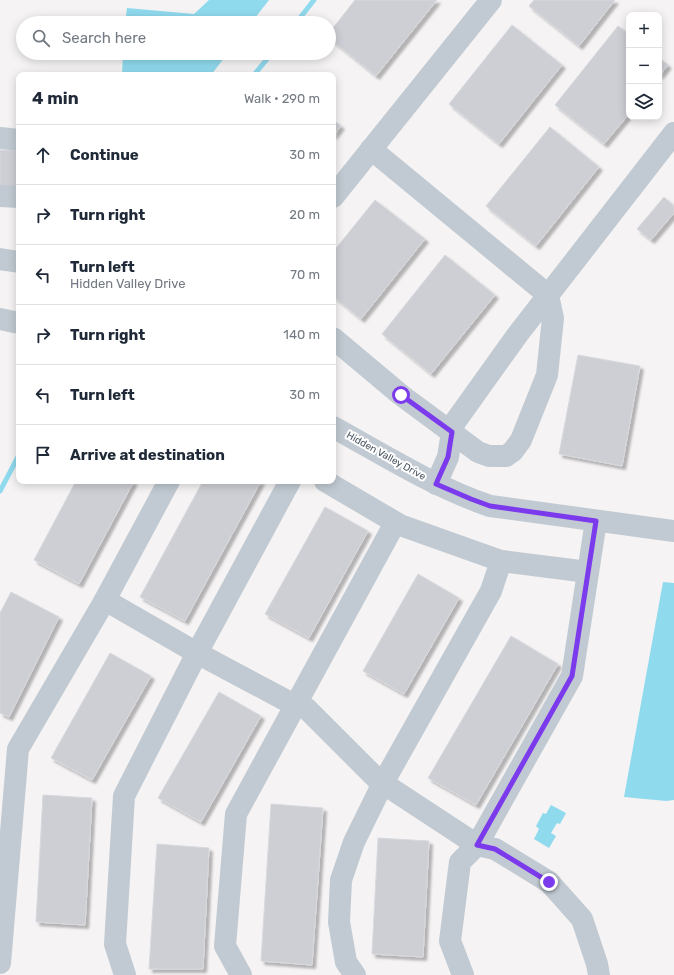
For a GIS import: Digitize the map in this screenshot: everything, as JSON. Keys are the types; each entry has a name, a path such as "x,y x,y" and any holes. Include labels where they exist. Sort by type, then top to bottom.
{"street":[{"path":"336,193 491,0"},
{"path":"436,484 448,457 452,432 456,422 518,334 674,134"},
{"path":"0,138 16,140"},
{"path":"336,341 401,395 478,452 489,456 506,456 513,452 521,440 547,375 553,318 548,295 371,149"},
{"path":"0,196 16,197"},
{"path":"0,259 16,262"},
{"path":"0,319 16,322"},
{"name":"Hidden Valley Drive","path":"336,429 436,484 490,506 674,531"},
{"path":"0,963 18,749 104,600 167,484"},
{"path":"125,975 115,944 124,796 197,653 288,484"},
{"path":"330,484 395,523 501,561 588,572"},
{"path":"463,975 450,941 460,862 477,845 572,676 596,521"},
{"path":"241,975 225,946 236,814 395,523"},
{"path":"355,975 346,962 339,922 341,880 354,842 383,783 492,591 501,561"},
{"path":"104,600 197,653 287,701 307,708 383,783 477,845 495,849 549,882 582,919 597,964 599,975"}],"water":[{"path":"209,0 269,0 256,16 126,16 127,8 194,14"},
{"path":"123,60 223,60 213,72 122,72"},
{"path":"663,582 674,583 674,800 666,801 624,797"},
{"path":"551,805 566,813 560,824 557,823 551,833 556,836 549,848 534,839 539,829 536,826 543,813 546,814"}],"building":[{"path":"355,0 437,0 376,76 336,44 336,24"},
{"path":"534,0 615,0 579,46 529,6"},
{"path":"512,25 562,65 499,144 449,104"},
{"path":"618,26 626,32 626,118 604,144 555,105"},
{"path":"662,60 668,65 662,72"},
{"path":"336,122 341,126 336,132"},
{"path":"550,127 599,167 536,246 486,206"},
{"path":"0,150 16,151 16,187 0,186"},
{"path":"664,197 674,206 674,213 651,240 637,229"},
{"path":"375,200 425,239 361,319 336,298 336,248"},
{"path":"445,255 495,295 431,374 382,334"},
{"path":"578,355 640,366 622,466 559,454"},
{"path":"74,484 132,484 79,584 34,560"},
{"path":"201,484 259,484 185,621 140,597"},
{"path":"325,507 368,531 309,638 265,614"},
{"path":"418,574 459,598 404,694 363,671"},
{"path":"11,592 59,617 9,717 0,713 0,613"},
{"path":"511,636 558,664 476,805 428,778"},
{"path":"110,653 151,676 92,780 51,758"},
{"path":"219,692 261,716 201,822 158,798"},
{"path":"43,795 92,798 85,925 36,922"},
{"path":"271,804 323,808 312,965 261,961"},
{"path":"378,838 429,841 423,957 372,954"},
{"path":"157,844 209,848 203,969 149,969"}],"waterway":[{"path":"301,16 314,0"},
{"path":"256,72 266,60"},
{"path":"0,491 16,461"}],"route":[{"path":"401,395 452,432 448,457 436,484 490,506 596,521 572,676 477,845 495,849 549,882"}]}
